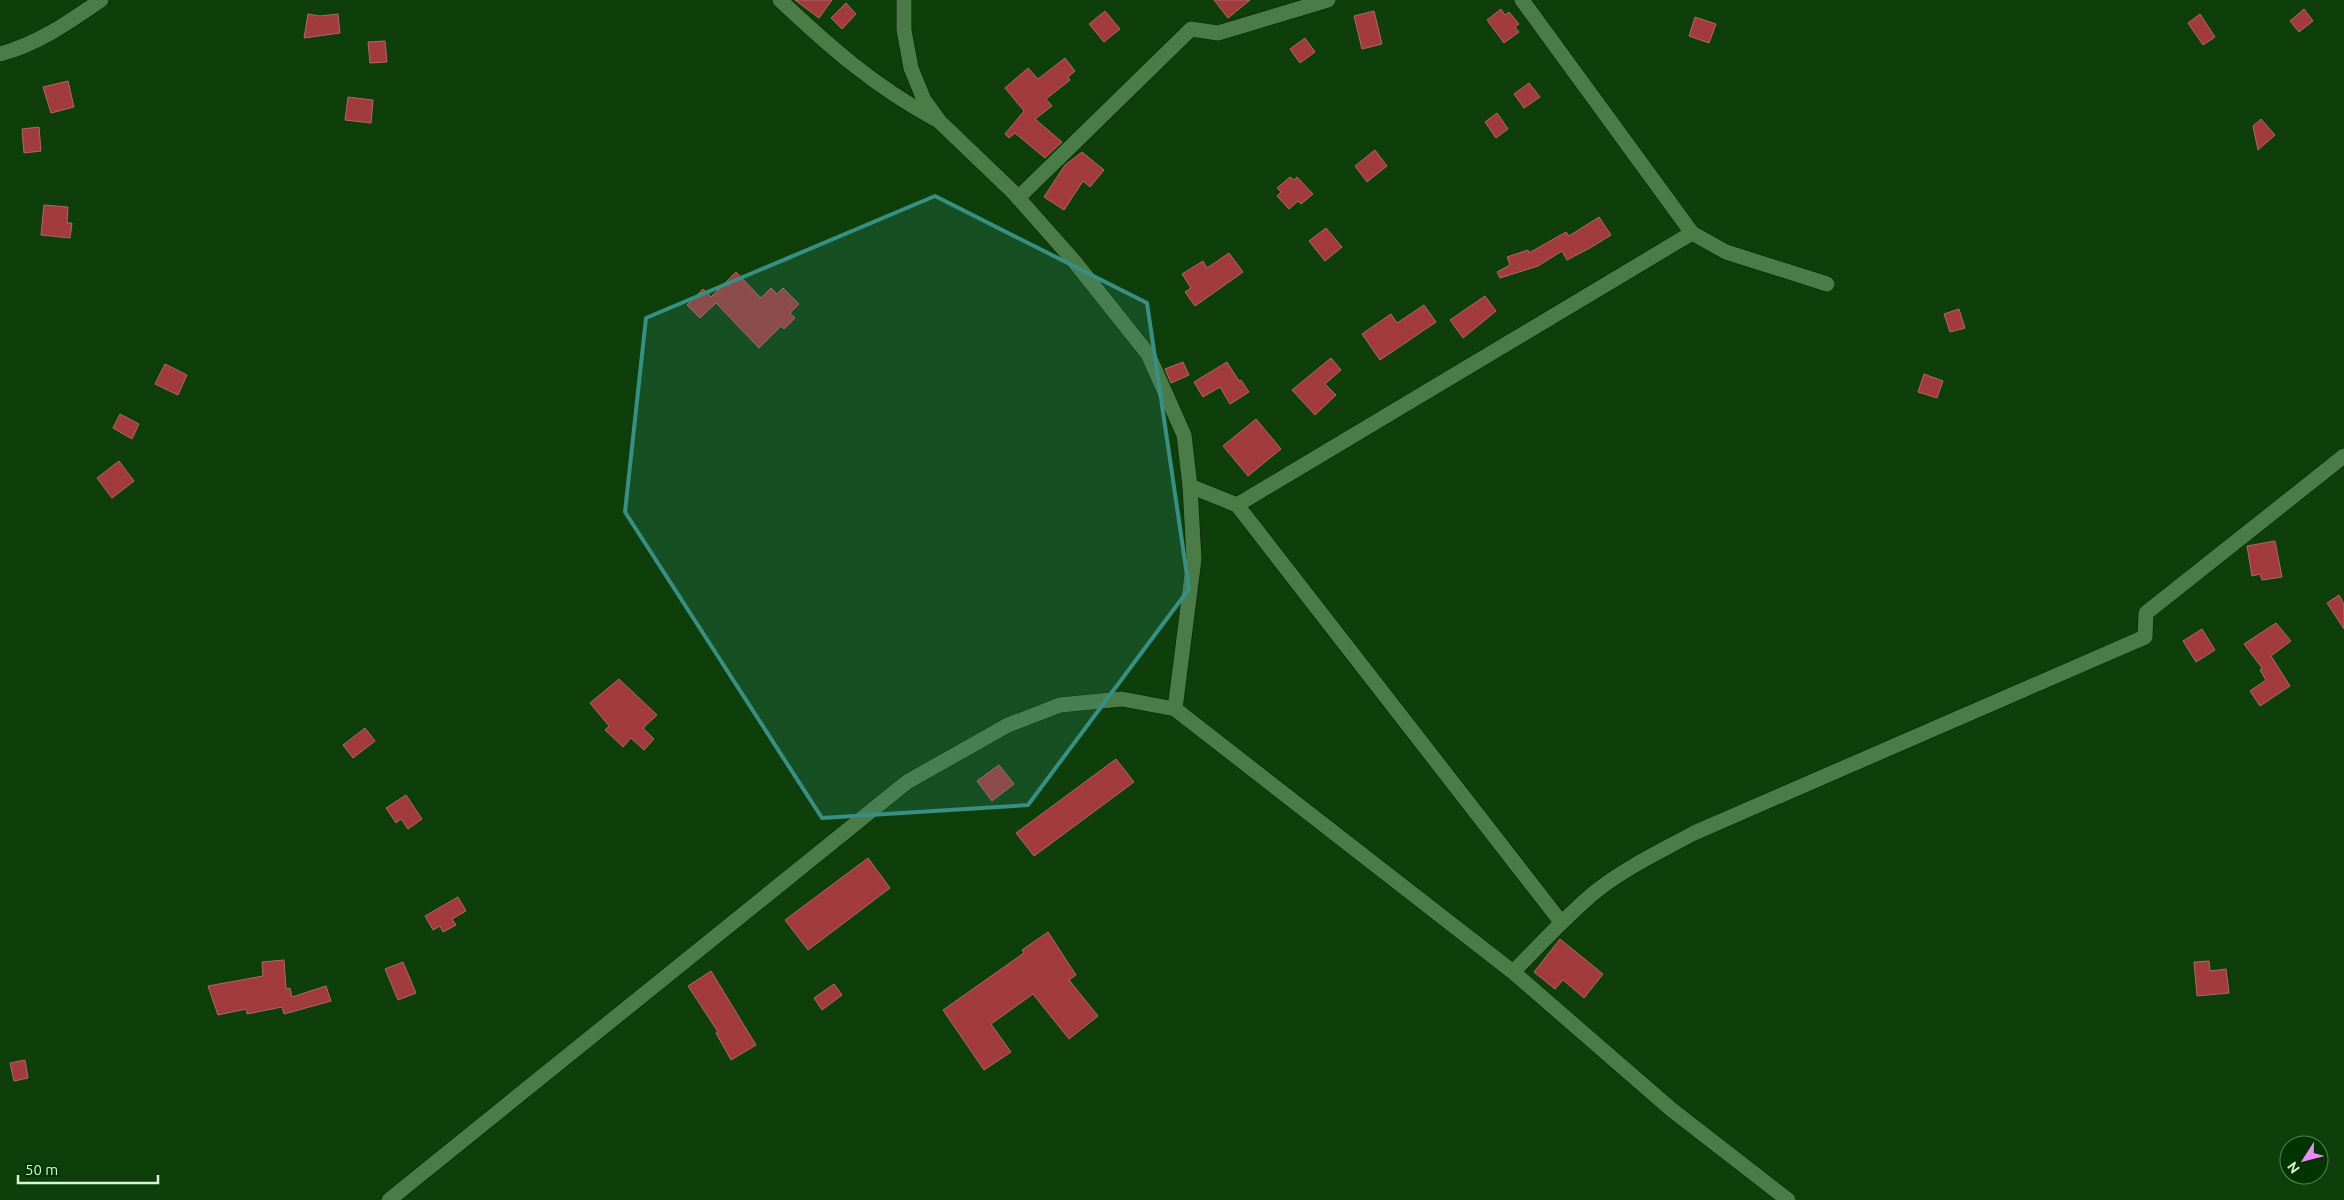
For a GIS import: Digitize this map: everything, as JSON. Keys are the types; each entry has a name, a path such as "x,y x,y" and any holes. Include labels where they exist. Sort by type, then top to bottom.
{"street":[{"path":"0,54 15,50 50,34 101,0"},
{"path":"780,0 833,50 896,98 940,122"},
{"path":"904,0 904,30 910,68 924,100 940,122 1018,198 1074,261 1148,354 1184,435 1190,486 1194,559 1174,709"},
{"path":"1018,198 1191,29 1218,33 1328,0"},
{"path":"1522,0 1692,233 1726,252 1827,284"},
{"path":"1237,505 1692,233"},
{"path":"1513,972 1561,922 1597,891 1646,859 1694,833 2145,637 2146,613 2344,456"},
{"path":"1190,486 1237,505 1561,922"},
{"path":"389,1200 908,782 1008,725 1060,705 1122,699 1174,709 1513,972 1672,1110 1788,1200"}],"highlighted area":[{"path":"935,196 1147,303 1189,589 1028,805 822,818 625,512 646,318"}],"building":[{"path":"795,0 832,0 819,18"},
{"path":"1214,0 1250,0 1228,18"},
{"path":"846,3 856,14 842,29 831,18"},
{"path":"1501,9 1505,15 1509,12 1519,24 1515,27 1519,32 1504,43 1487,20"},
{"path":"2304,9 2313,21 2299,32 2290,21"},
{"path":"1105,11 1120,29 1104,42 1089,24"},
{"path":"1374,11 1382,44 1362,49 1354,16"},
{"path":"308,14 320,16 338,14 340,33 304,38"},
{"path":"2200,14 2215,37 2203,45 2188,23"},
{"path":"1695,17 1716,24 1709,43 1689,36"},
{"path":"1305,38 1315,52 1300,63 1290,49"},
{"path":"385,41 387,62 370,63 368,42"},
{"path":"1065,58 1075,71 1068,77 1070,80 1046,99 1052,106 1035,119 1062,142 1045,158 1015,133 1009,138 1005,134 1024,111 1005,88 1028,68 1038,79"},
{"path":"68,81 74,107 51,113 43,87"},
{"path":"1529,83 1540,97 1524,108 1514,94"},
{"path":"348,97 373,100 371,123 345,120"},
{"path":"1497,113 1508,129 1496,138 1485,122"},
{"path":"2261,119 2275,135 2258,150 2253,126"},
{"path":"39,127 41,151 24,153 22,129"},
{"path":"1375,150 1387,166 1367,182 1355,166"},
{"path":"1082,152 1104,170 1090,187 1083,181 1064,210 1044,197 1065,165"},
{"path":"1290,177 1294,180 1297,177 1313,194 1301,204 1298,201 1289,209 1277,196 1281,192 1277,188"},
{"path":"44,205 68,207 67,223 72,223 70,238 41,235"},
{"path":"1599,217 1611,235 1590,248 1567,260 1562,251 1538,266 1500,278 1497,272 1510,265 1507,257 1528,250 1529,253 1566,232 1569,236"},
{"path":"1326,228 1342,247 1325,261 1309,241"},
{"path":"1229,253 1243,272 1195,306 1185,292 1191,288 1182,274 1203,261 1207,268"},
{"path":"736,272 761,298 771,288 777,294 783,288 799,304 790,313 795,318 784,329 781,326 759,348 716,303 700,318 687,305 703,289 711,297"},
{"path":"1485,296 1496,311 1463,338 1450,320"},
{"path":"1424,305 1436,322 1380,360 1362,334 1391,314 1397,323"},
{"path":"1959,309 1965,328 1950,332 1944,314"},
{"path":"1331,358 1341,370 1325,384 1336,395 1315,415 1292,390"},
{"path":"1183,362 1189,375 1171,383 1165,369"},
{"path":"1227,362 1239,381 1241,380 1249,392 1230,404 1220,387 1203,397 1194,382"},
{"path":"165,364 187,375 178,395 155,384"},
{"path":"1924,374 1943,381 1937,398 1918,392"},
{"path":"120,414 139,424 132,439 113,428"},
{"path":"1256,419 1281,449 1248,476 1223,446"},
{"path":"119,461 134,481 112,498 97,478"},
{"path":"2275,541 2282,577 2262,580 2260,574 2252,576 2247,546"},
{"path":"2339,595 2344,604 2344,629 2327,603"},
{"path":"2276,623 2291,641 2271,656 2290,686 2260,706 2250,691 2266,680 2260,670 2262,668 2244,644"},
{"path":"2202,629 2215,650 2196,662 2183,641"},
{"path":"619,679 657,715 643,728 654,739 644,750 631,738 623,747 605,730 609,726 590,703"},
{"path":"365,728 375,741 353,758 343,745"},
{"path":"1116,759 1134,782 1034,856 1016,833"},
{"path":"999,765 1014,784 992,801 977,781"},
{"path":"406,795 422,819 408,829 401,819 396,823 386,808"},
{"path":"868,858 890,888 808,950 785,920"},
{"path":"458,897 466,911 452,919 456,925 443,932 440,926 433,930 425,916"},
{"path":"1048,932 1076,975 1069,980 1098,1016 1069,1039 1033,994 991,1024 1011,1052 984,1070 943,1010 1024,953 1022,950"},
{"path":"1560,939 1603,974 1584,998 1563,980 1555,989 1534,972"},
{"path":"284,960 286,989 290,988 292,997 326,986 331,1001 284,1014 282,1007 247,1014 246,1009 218,1015 208,986 263,976 262,962"},
{"path":"2209,961 2210,971 2226,969 2229,993 2197,996 2194,962"},
{"path":"403,962 416,993 398,1000 385,969"},
{"path":"711,971 756,1045 731,1060 716,1033 718,1032 688,986"},
{"path":"834,984 842,995 822,1010 814,998"},
{"path":"25,1060 28,1078 14,1081 10,1063"}]}
